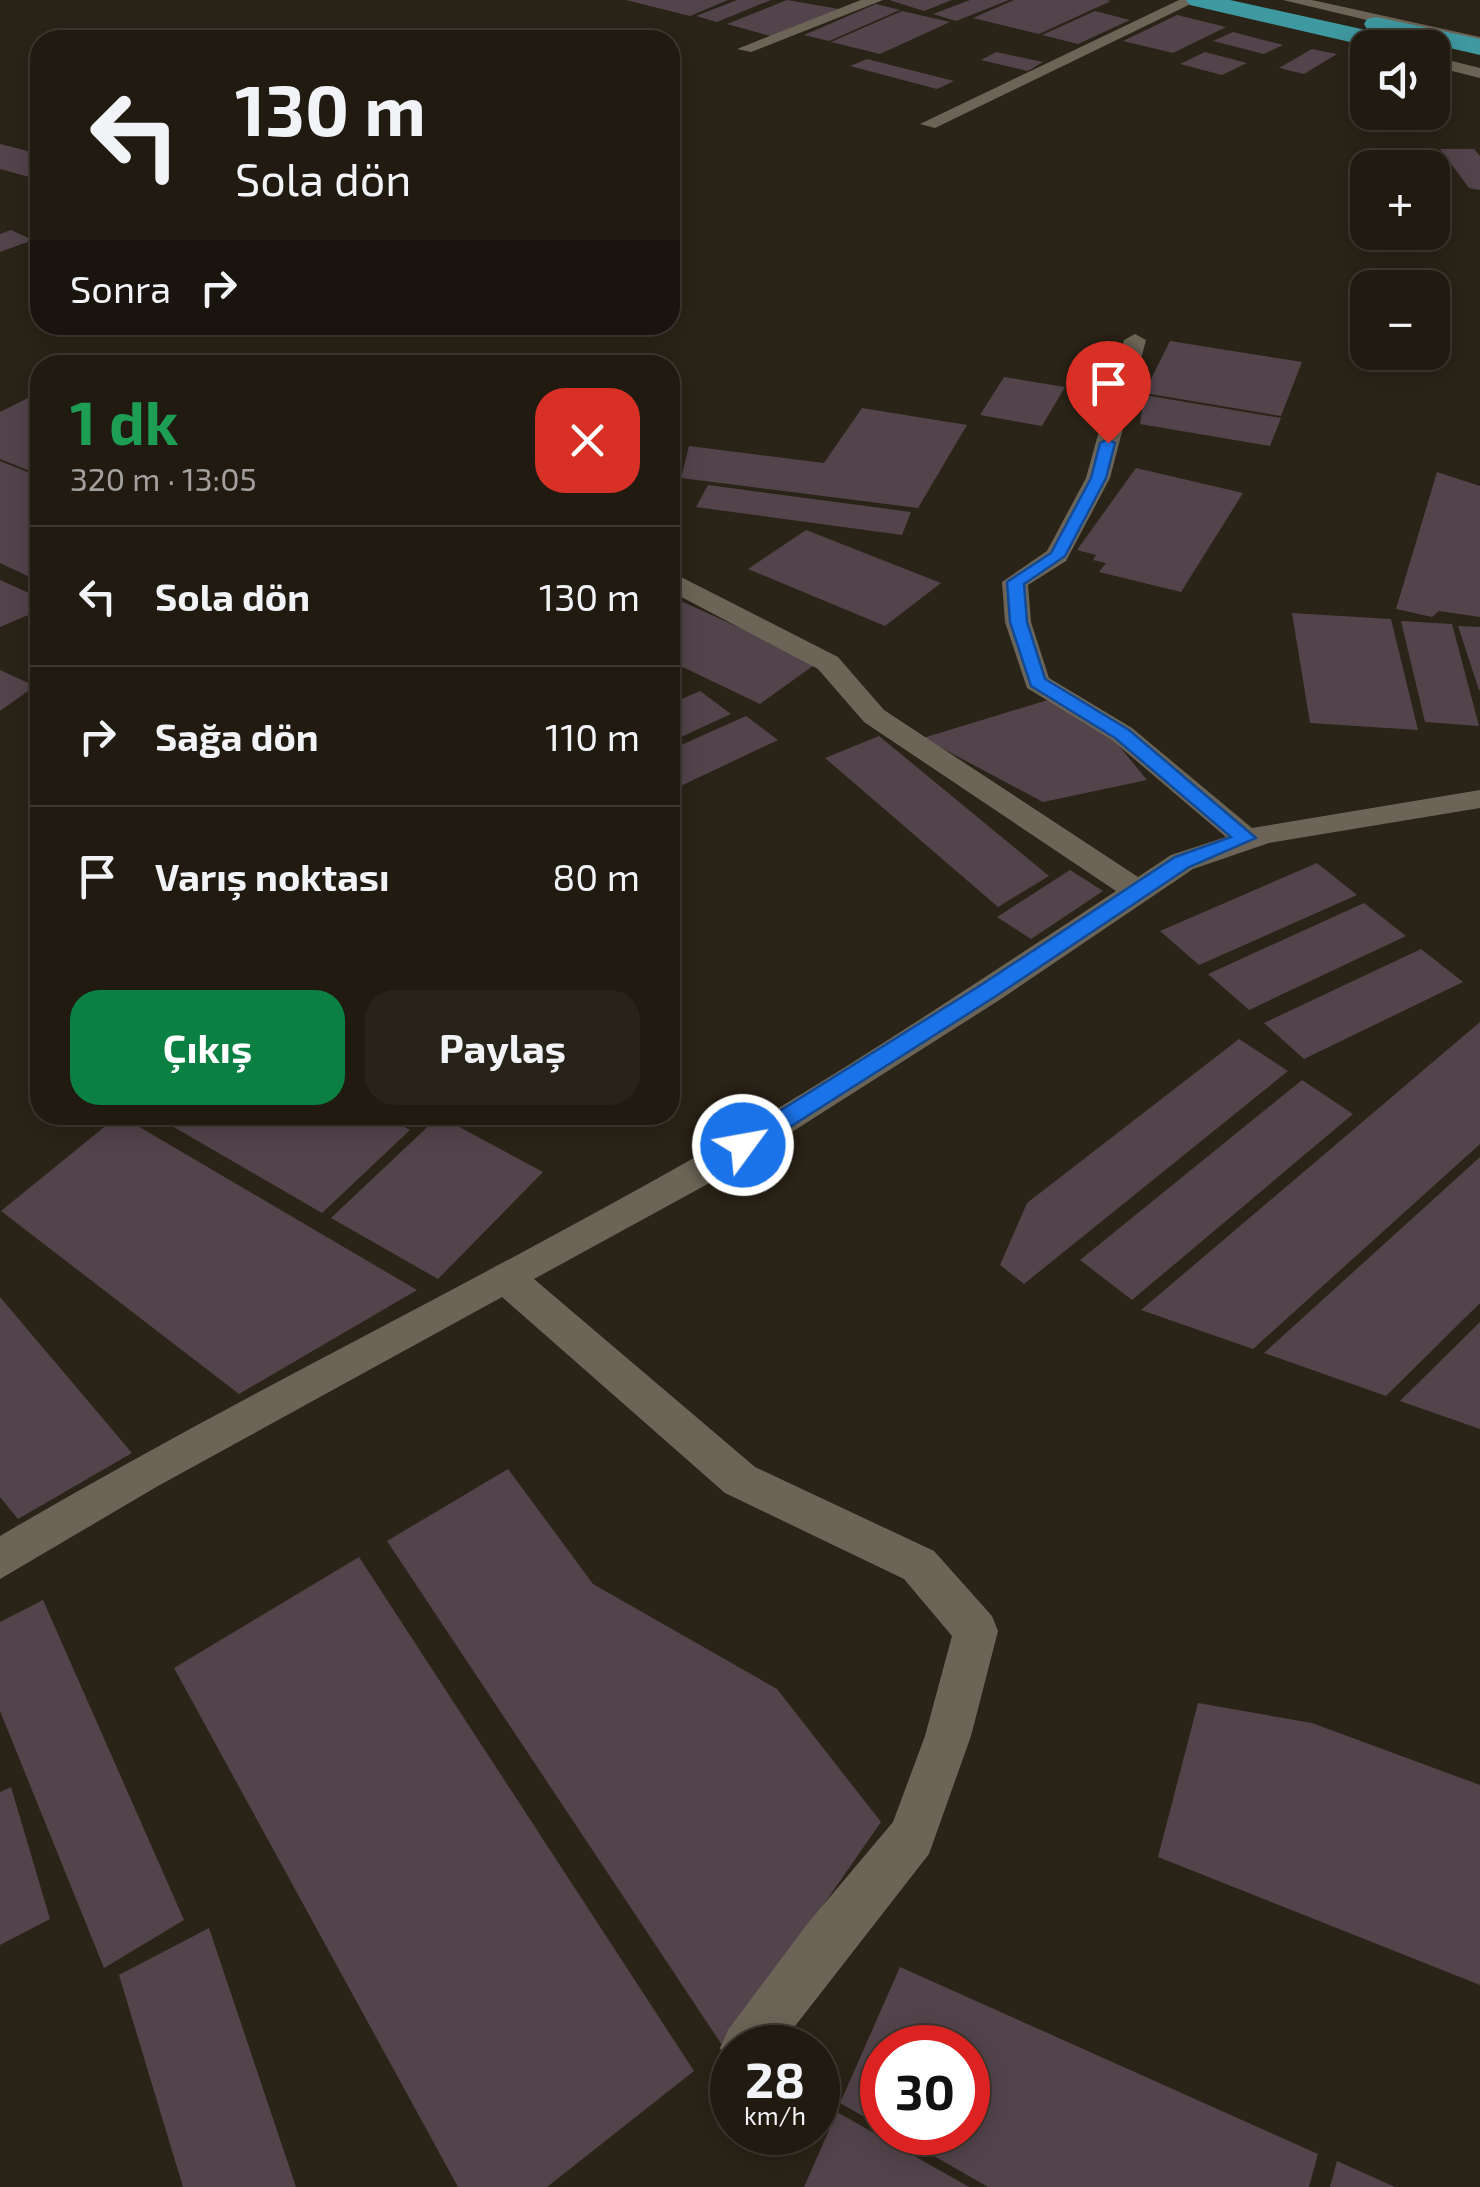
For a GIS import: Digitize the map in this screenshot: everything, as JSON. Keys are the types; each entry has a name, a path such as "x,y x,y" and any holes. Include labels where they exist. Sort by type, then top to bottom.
{"highway":[{"path":"1267,0 1480,45"},
{"path":"1187,1 1350,35"},
{"path":"1450,59 1474,68"}],"street":[{"path":"746,49 874,0"},
{"path":"1290,0 1480,45"},
{"path":"929,124 1187,1 1350,42"},
{"path":"1474,68 1480,94"},
{"path":"1135,340 1098,478 1057,556 1015,582 1018,622 1037,682 1122,734 1246,838"},
{"path":"680,586 812,652 828,663 874,716 1138,891"},
{"path":"0,1559 143,1473 712,1164 989,991 1182,862 1246,838 1480,799"},
{"path":"504,1277 740,1480 918,1564 976,1631 948,1736 912,1837 763,2025"}],"building":[{"path":"626,0 728,0 690,16"},
{"path":"737,0 771,0 717,22 696,16"},
{"path":"787,0 839,9 774,37 727,24"},
{"path":"889,0 952,0 924,11"},
{"path":"970,0 1009,0 956,21 933,14"},
{"path":"1014,0 1111,1 1039,34 973,18"},
{"path":"876,4 900,10 829,41 804,35"},
{"path":"902,11 950,22 880,54 831,42"},
{"path":"1095,11 1130,20 1078,44 1042,35"},
{"path":"1177,15 1226,27 1173,53 1123,41"},
{"path":"1233,32 1283,45 1264,54 1213,41"},
{"path":"1312,49 1337,54 1304,74 1279,68"},
{"path":"996,52 1043,62 1028,71 981,60"},
{"path":"1205,52 1247,63 1222,75 1180,64"},
{"path":"867,59 954,81 937,89 850,66"},
{"path":"0,144 30,152 30,177 0,169"},
{"path":"1474,149 1480,156 1480,190 1469,188 1450,162 1450,150 1441,150"},
{"path":"11,230 30,241 0,252 0,234"},
{"path":"1170,341 1302,362 1281,416 1144,393"},
{"path":"1004,377 1065,387 1042,426 980,415"},
{"path":"1144,395 1281,418 1270,446 1140,424"},
{"path":"30,397 30,471 0,459 0,412"},
{"path":"862,408 967,425 918,508 681,478 689,446 824,463"},
{"path":"0,461 30,473 30,577 0,563"},
{"path":"1136,468 1243,493 1181,592 1099,572 1106,563 1093,560 1096,555 1077,550"},
{"path":"1437,472 1480,486 1480,617 1439,611 1432,617 1396,609"},
{"path":"708,485 911,512 902,535 696,507"},
{"path":"806,530 941,583 885,626 748,569"},
{"path":"0,580 30,594 30,614 0,627"},
{"path":"680,601 817,663 760,704 680,666"},
{"path":"1292,613 1391,619 1418,730 1310,723"},
{"path":"1401,621 1452,624 1479,726 1425,722"},
{"path":"1458,626 1480,627 1480,690 1479,690"},
{"path":"0,670 30,684 30,690 0,711"},
{"path":"700,691 731,714 680,737 680,700"},
{"path":"1051,699 1101,724 1147,780 1043,802 923,738"},
{"path":"746,716 778,740 680,786 680,746"},
{"path":"879,736 1049,876 998,907 825,758"},
{"path":"1317,863 1357,895 1199,965 1160,931"},
{"path":"1070,870 1103,891 1031,939 997,917"},
{"path":"1364,903 1406,936 1249,1010 1208,974"},
{"path":"1421,949 1463,982 1304,1059 1264,1023"},
{"path":"1480,1022 1480,1144 1253,1349 1141,1310"},
{"path":"1239,1039 1288,1071 1024,1284 1000,1265 1027,1203"},
{"path":"1302,1080 1353,1114 1132,1300 1080,1260"},
{"path":"107,1125 136,1125 417,1290 239,1394 1,1211"},
{"path":"170,1125 401,1125 410,1130 322,1213"},
{"path":"429,1125 456,1125 543,1172 438,1279 331,1218"},
{"path":"1480,1157 1480,1303 1386,1396 1264,1353"},
{"path":"0,1297 132,1453 18,1519 0,1497"},
{"path":"1480,1322 1480,1429 1400,1401"},
{"path":"508,1469 593,1584 777,1689 881,1822 740,2025 710,2027 387,1541"},
{"path":"359,1557 694,2071 547,2187 458,2187 174,1668"},
{"path":"43,1600 184,1920 104,1968 0,1711 0,1622"},
{"path":"1198,1703 1312,1723 1480,1785 1480,1985 1158,1857"},
{"path":"11,1787 50,1919 0,1945 0,1792"},
{"path":"209,1928 296,2187 183,2187 119,1975"},
{"path":"900,1967 1318,2154 1309,2187 988,2187 932,2155 990,2155 990,2025 874,2025"},
{"path":"860,2058 860,2114 840,2103"},
{"path":"840,2114 860,2125 860,2155 913,2155 969,2187 804,2187 818,2155 840,2155"},
{"path":"1337,2161 1395,2187 1330,2187"}],"route":[{"path":"743,1145 989,991 1182,862 1246,838 1122,734 1037,682 1018,622 1015,582 1057,556 1098,478 1108,443"}]}
